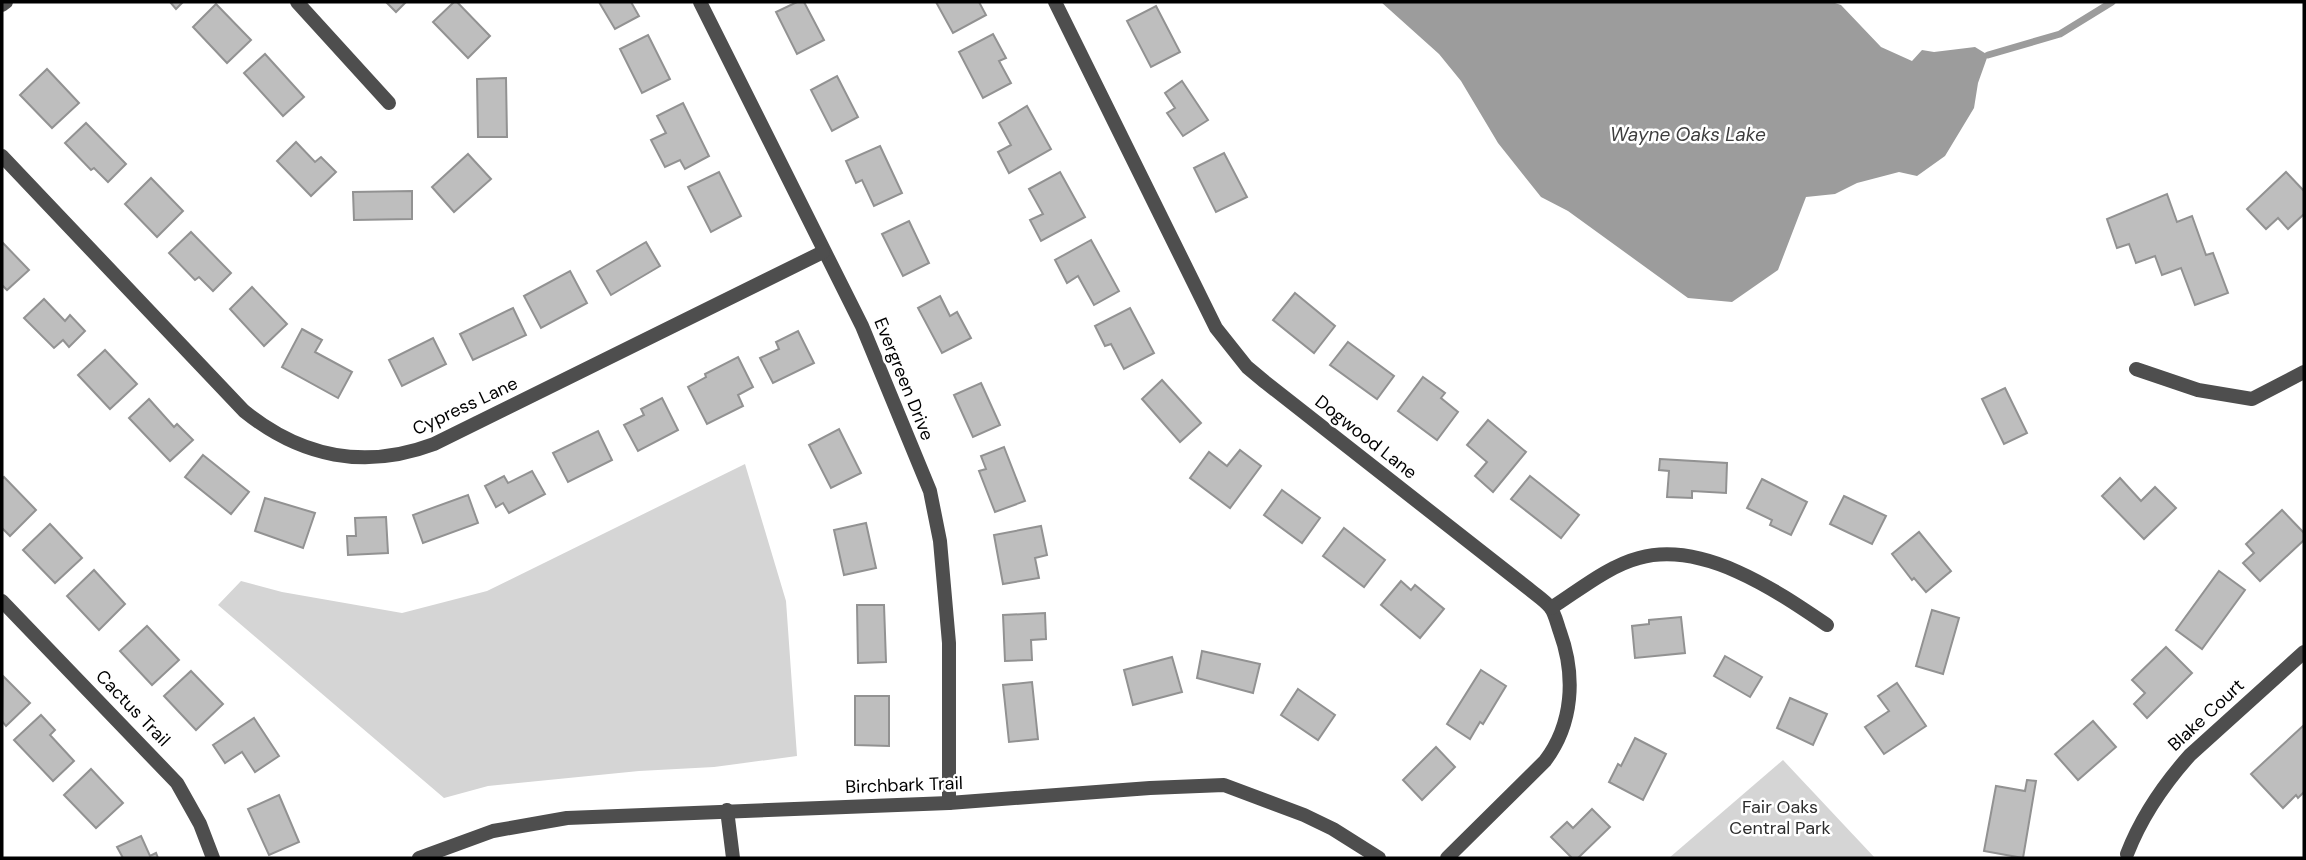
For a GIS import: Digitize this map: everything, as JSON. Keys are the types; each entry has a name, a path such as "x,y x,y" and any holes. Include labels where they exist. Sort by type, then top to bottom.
{"street":[{"path":"297,2 389,103"},
{"name":"Evergreen Drive","path":"700,2 862,326 930,491 940,541 949,643 949,803"},
{"name":"Dogwood Lane","path":"1055,2 1216,328 1228,345 1265,382 1551,608"},
{"name":"Cypress Lane","path":"2,156 244,411 263,426 304,448 359,458 400,455 434,444 823,252"},
{"path":"2137,369 2198,390 2252,399 2304,372"},
{"path":"1447,858 1545,761 1562,731 1570,701 1568,669 1562,637 1551,608 1624,563 1642,557 1684,556 1722,565 1791,600 1827,625"},
{"name":"Cactus Trail","path":"2,601 177,783 200,824 213,858"},
{"name":"Blake Court","path":"2127,854 2136,830 2176,770 2304,652"},
{"name":"Birchbark Trail","path":"419,858 514,825 567,818 949,803 1224,785 1304,815 1333,829 1379,858"},
{"path":"727,810 733,858"}],"green space":[{"path":"745,464 786,601 797,756 714,767 639,771 488,786 444,798 218,605 241,581 282,592 402,613 487,591"},
{"name":"Fair Oaks Central Park","path":"1783,760 1875,858 1669,858"}],"water":[{"name":"Wayne Oaks Lake","path":"1381,2 1832,2 1841,5 1881,47 1912,61 1922,50 1934,52 1975,47 1988,55 1978,83 1974,108 1945,156 1917,176 1899,172 1857,183 1835,194 1806,197 1778,270 1732,302 1688,298 1568,211 1541,197 1498,143 1461,81 1439,54"}],"building":[{"path":"170,2 183,2 176,9"},
{"path":"386,2 406,2 396,12"},
{"path":"454,2 490,36 468,58 433,22"},
{"path":"599,2 631,2 639,16 615,29"},
{"path":"797,2 804,2 824,40 797,54 776,12"},
{"path":"936,2 979,2 986,15 953,33"},
{"path":"216,4 251,40 227,63 193,27"},
{"path":"1156,6 1180,52 1151,67 1127,21"},
{"path":"993,34 1006,58 999,61 1011,83 983,98 959,52"},
{"path":"648,35 670,79 642,93 620,49"},
{"path":"265,54 304,97 283,116 244,73"},
{"path":"47,69 79,103 52,128 20,95"},
{"path":"837,76 858,117 832,131 811,90"},
{"path":"506,78 507,137 478,137 477,79"},
{"path":"1182,81 1208,120 1183,136 1167,113 1175,108 1165,93"},
{"path":"683,103 709,156 685,169 680,160 665,167 651,140 666,133 657,116"},
{"path":"1027,106 1051,149 1009,173 998,152 1011,145 999,123"},
{"path":"86,123 126,164 108,182 94,168 91,170 65,143"},
{"path":"296,142 315,162 321,157 336,172 311,196 277,161"},
{"path":"880,146 902,193 874,206 862,180 856,183 846,161"},
{"path":"1224,153 1247,197 1216,212 1194,168"},
{"path":"468,154 491,179 454,212 432,187"},
{"path":"719,172 741,216 711,232 688,187"},
{"path":"1060,172 1085,217 1041,241 1030,220 1043,214 1029,189"},
{"path":"2286,172 2304,191 2304,214 2288,229 2278,218 2266,229 2247,209"},
{"path":"151,178 183,211 157,237 125,204"},
{"path":"412,191 412,219 354,220 353,192"},
{"path":"2167,194 2177,222 2192,216 2206,255 2213,253 2228,293 2195,305 2181,268 2162,275 2155,256 2136,263 2129,244 2117,248 2107,219"},
{"path":"909,221 929,263 903,276 882,234"},
{"path":"191,232 231,273 213,291 199,277 195,280 169,253"},
{"path":"1091,240 1119,291 1094,305 1078,276 1067,283 1055,260"},
{"path":"2,242 29,270 7,290 2,285"},
{"path":"646,242 660,266 611,295 597,271"},
{"path":"570,271 587,303 541,328 524,296"},
{"path":"252,287 287,324 264,346 230,309"},
{"path":"1295,293 1335,326 1314,353 1273,320"},
{"path":"940,296 950,316 957,312 971,338 942,353 918,308"},
{"path":"44,299 65,321 70,315 85,331 69,347 63,340 54,348 24,318"},
{"path":"513,308 526,335 473,360 460,334"},
{"path":"1130,308 1154,353 1124,369 1111,344 1105,346 1095,326"},
{"path":"302,329 322,340 315,352 352,372 338,398 282,367"},
{"path":"798,331 814,363 773,383 760,358 779,349 776,342"},
{"path":"433,338 446,364 402,386 389,360"},
{"path":"1348,342 1394,376 1377,399 1330,365"},
{"path":"105,350 137,384 110,409 78,375"},
{"path":"738,357 753,387 738,395 743,406 707,424 688,387 706,377 705,374"},
{"path":"1423,377 1445,393 1441,398 1458,412 1437,440 1398,411"},
{"path":"1162,380 1201,423 1180,442 1142,399"},
{"path":"981,383 1000,425 973,437 954,395"},
{"path":"2005,388 2027,433 2004,444 1982,399"},
{"path":"662,398 678,430 638,451 624,425 644,415 641,409"},
{"path":"149,399 174,427 177,424 193,440 170,461 129,418"},
{"path":"1488,420 1526,452 1493,492 1475,476 1487,462 1467,445"},
{"path":"839,429 861,473 831,488 809,445"},
{"path":"598,431 612,460 568,482 553,453"},
{"path":"1004,447 1025,501 995,512 979,471 986,469 981,456"},
{"path":"1240,450 1261,466 1230,508 1190,478 1209,452 1227,466"},
{"path":"203,455 249,492 231,514 185,477"},
{"path":"1660,459 1727,463 1726,493 1692,491 1692,498 1667,497 1669,471 1659,470"},
{"path":"532,471 545,494 509,513 503,503 496,507 485,486 504,476 508,483"},
{"path":"1530,476 1579,515 1561,538 1511,499"},
{"path":"4,477 36,510 10,536 2,528"},
{"path":"2120,478 2141,501 2155,487 2176,508 2144,539 2102,496"},
{"path":"1762,479 1807,502 1791,535 1770,525 1772,520 1747,508"},
{"path":"1282,490 1320,518 1302,543 1264,515"},
{"path":"468,495 478,523 423,543 413,515"},
{"path":"1844,496 1886,516 1872,544 1830,524"},
{"path":"265,498 315,513 303,548 255,531"},
{"path":"2282,510 2304,533 2304,540 2260,581 2243,563 2254,553 2246,544"},
{"path":"386,517 388,553 348,555 347,536 356,536 355,518"},
{"path":"866,523 876,568 844,575 834,530"},
{"path":"50,524 82,558 55,583 23,550"},
{"path":"1041,526 1047,555 1035,558 1039,578 1003,584 994,535"},
{"path":"1344,528 1385,560 1364,587 1323,556"},
{"path":"1919,532 1951,571 1926,592 1914,578 1912,580 1892,554"},
{"path":"94,570 125,604 99,630 67,596"},
{"path":"2219,571 2245,590 2202,649 2176,630"},
{"path":"1401,581 1411,590 1415,585 1444,609 1420,638 1381,605"},
{"path":"857,605 884,605 886,662 858,663"},
{"path":"1932,610 1959,618 1943,674 1916,666"},
{"path":"1045,613 1046,639 1031,640 1032,660 1005,661 1003,615"},
{"path":"1681,617 1685,653 1635,658 1632,626 1649,624 1649,620"},
{"path":"147,626 179,660 152,685 120,651"},
{"path":"2166,647 2192,673 2147,718 2134,704 2145,693 2132,680"},
{"path":"1202,651 1260,664 1253,693 1197,678"},
{"path":"1725,656 1762,677 1750,697 1714,676"},
{"path":"1172,657 1182,692 1133,705 1124,670"},
{"path":"1481,670 1506,686 1483,724 1480,722 1470,739 1447,724"},
{"path":"191,671 223,704 196,730 164,696"},
{"path":"3,676 30,703 6,726 2,721"},
{"path":"1032,682 1038,739 1009,742 1003,685"},
{"path":"1897,683 1926,726 1884,754 1865,727 1889,711 1878,696"},
{"path":"1298,689 1335,715 1318,740 1281,715"},
{"path":"855,696 889,696 889,746 855,745"},
{"path":"1790,698 1827,714 1813,745 1777,728"},
{"path":"41,715 55,730 50,735 74,761 53,781 14,740"},
{"path":"254,718 279,756 255,772 242,752 225,763 213,745"},
{"path":"2093,721 2116,747 2078,780 2055,754"},
{"path":"2304,725 2304,792 2298,798 2296,795 2283,808 2251,774"},
{"path":"1635,738 1666,754 1643,800 1609,782 1618,764 1621,766"},
{"path":"1436,747 1455,767 1422,800 1403,780"},
{"path":"91,769 123,803 96,828 64,795"},
{"path":"2027,780 2036,781 2023,858 1984,851 1996,786 2025,791"},
{"path":"279,795 299,842 269,855 248,809"},
{"path":"1592,809 1610,827 1578,858 1572,858 1551,837 1567,822 1573,828"},
{"path":"141,836 150,856 156,853 158,858 123,858 117,847"}],"waterway":[{"path":"1988,55 2060,34 2112,2"}]}
